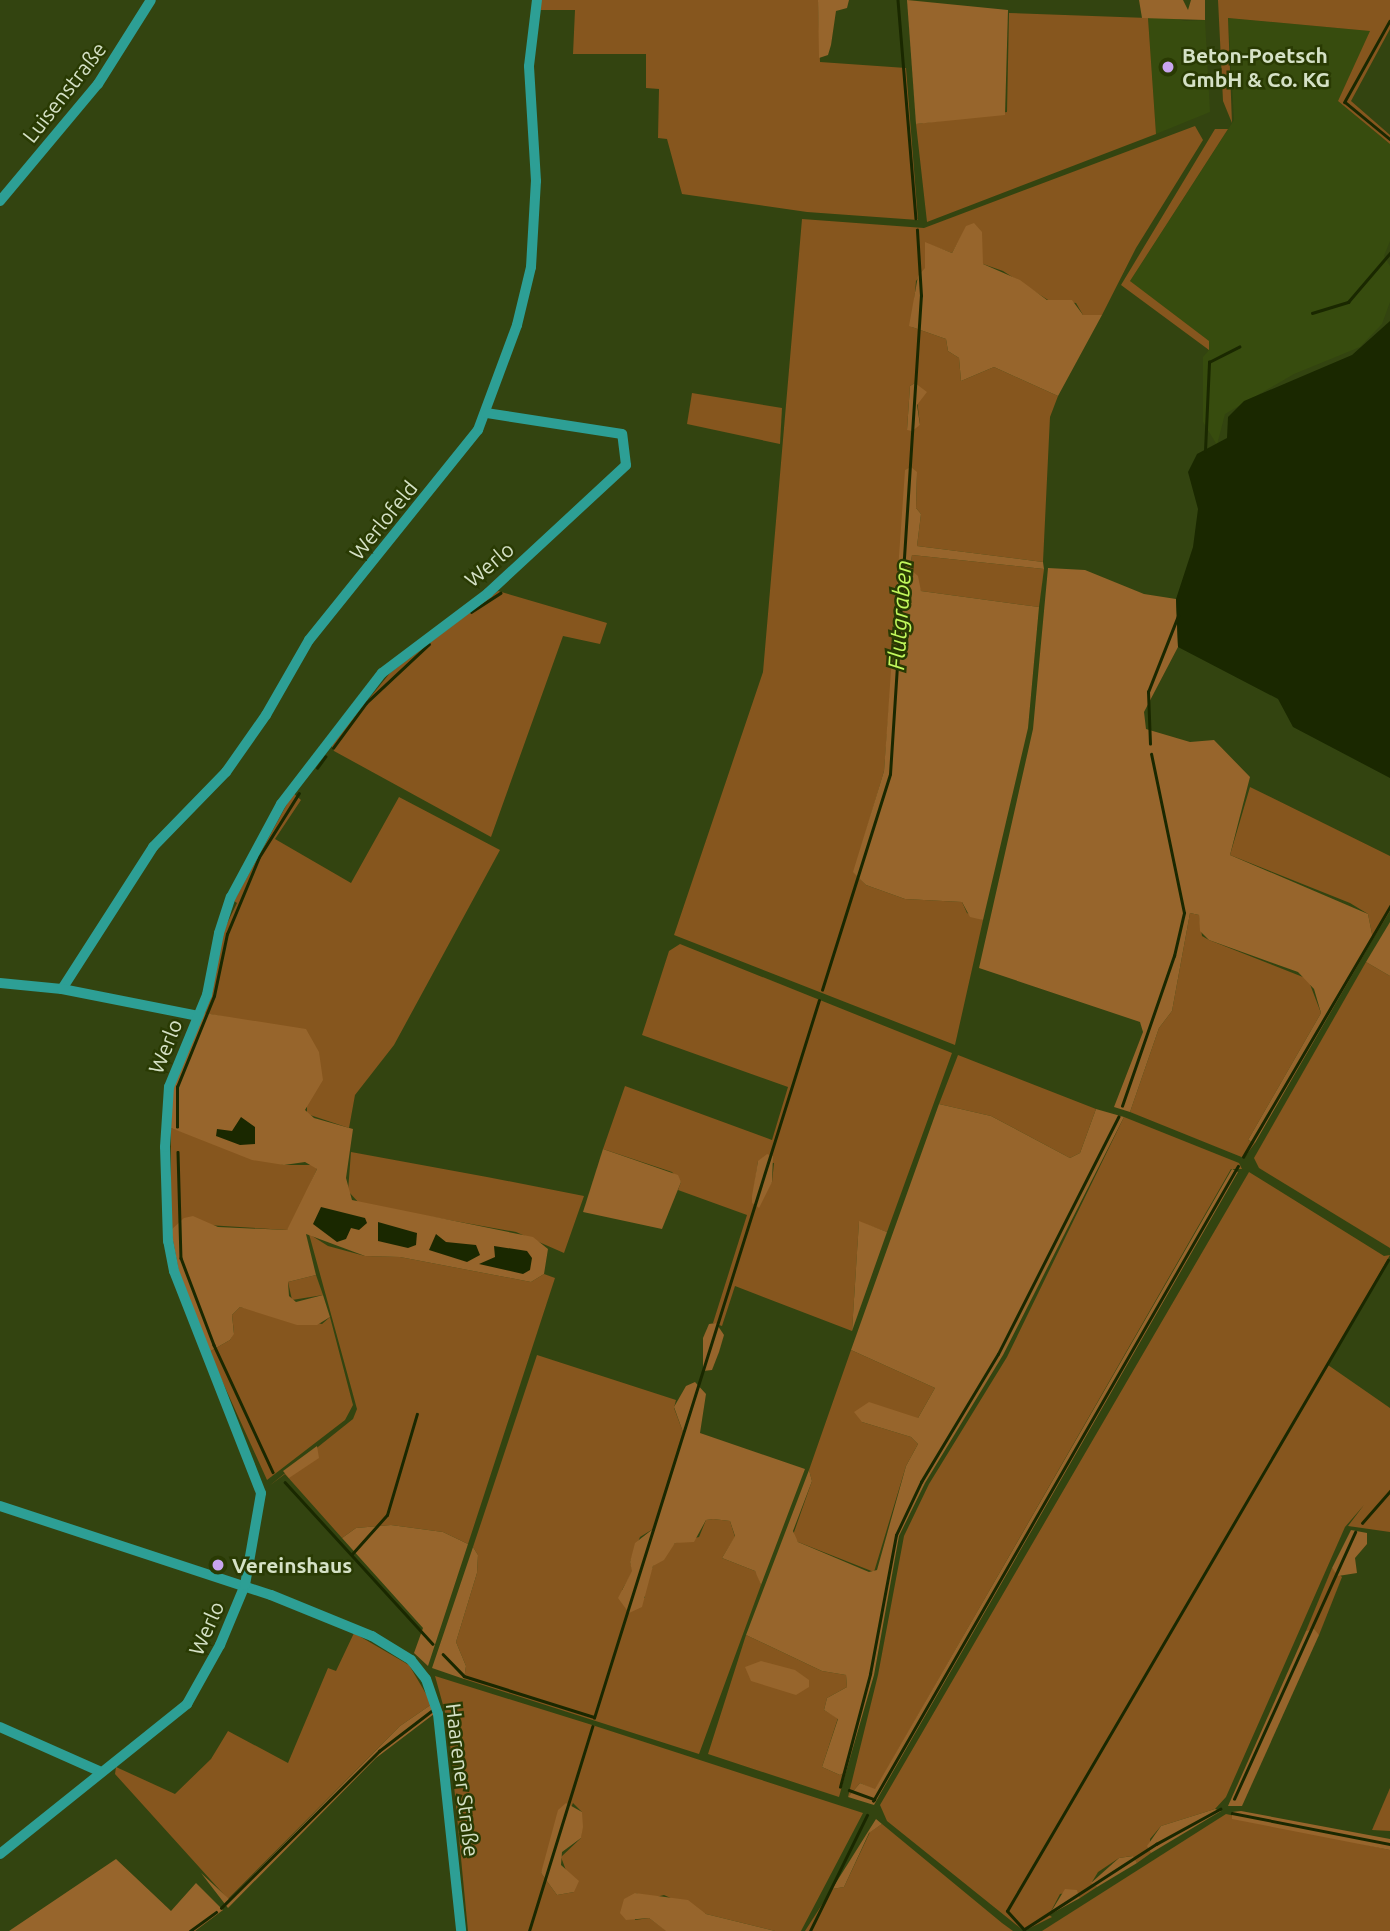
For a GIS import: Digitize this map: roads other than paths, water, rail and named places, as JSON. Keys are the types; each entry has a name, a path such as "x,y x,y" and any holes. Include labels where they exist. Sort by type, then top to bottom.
{"street":[{"name":"Luisenstraße","path":"0,201 98,84 151,0"},
{"name":"Werlofeld","path":"62,989 153,847 226,772 267,715 309,640 419,508 486,413 527,289 534,246 536,181 529,66 537,0"},
{"name":"Werlo","path":"0,1854 99,1771 187,1704 220,1645 245,1586 261,1512 260,1486 185,1303 168,1241 167,1097 207,995 223,916 265,828 382,673 488,593 625,466 622,434 486,413"},
{"path":"0,983 62,989 198,1016"},
{"name":"Haarener Straße","path":"0,1506 245,1586 388,1644 426,1679 438,1714 461,1931"},
{"path":"0,1727 99,1771"}],"waterway":[{"path":"898,0 916,218"},
{"path":"1390,21 1345,102 1390,139"},
{"name":"Flutgraben","path":"822,990 890,774 921,296 917,230"},
{"path":"1312,313 1348,302 1390,253"},
{"path":"1205,451 1209,362 1239,347"},
{"path":"471,612 500,593"},
{"path":"1150,744 1148,692 1178,616"},
{"path":"333,748 366,703 429,644"},
{"path":"1122,1106 1174,956 1184,913 1151,754"},
{"path":"317,768 325,757"},
{"path":"177,1127 177,1087 214,996 227,934 259,857 299,793"},
{"path":"1243,1157 1390,906"},
{"path":"594,1718 819,1000"},
{"path":"840,1787 870,1674 896,1535 921,1482 998,1354 1118,1117"},
{"path":"178,1152 181,1258 214,1345 273,1472"},
{"path":"873,1801 1238,1166"},
{"path":"1221,1809 1157,1844 1024,1930 1007,1911 1388,1260"},
{"path":"352,1554 387,1515 417,1414"},
{"path":"285,1482 433,1644"},
{"path":"1362,1523 1390,1491"},
{"path":"1234,1799 1355,1532"},
{"path":"443,1654 464,1676 594,1717"},
{"path":"221,1908 379,1751 434,1709"},
{"path":"529,1931 592,1727"},
{"path":"849,1790 874,1799"},
{"path":"1232,1813 1390,1844"},
{"path":"810,1931 867,1815"},
{"path":"190,1931 216,1912"}],"place":[{"name":"Beton-Poetsch GmbH & Co. KG","path":"1168,67"},
{"name":"Vereinshaus","path":"218,1565"}]}
